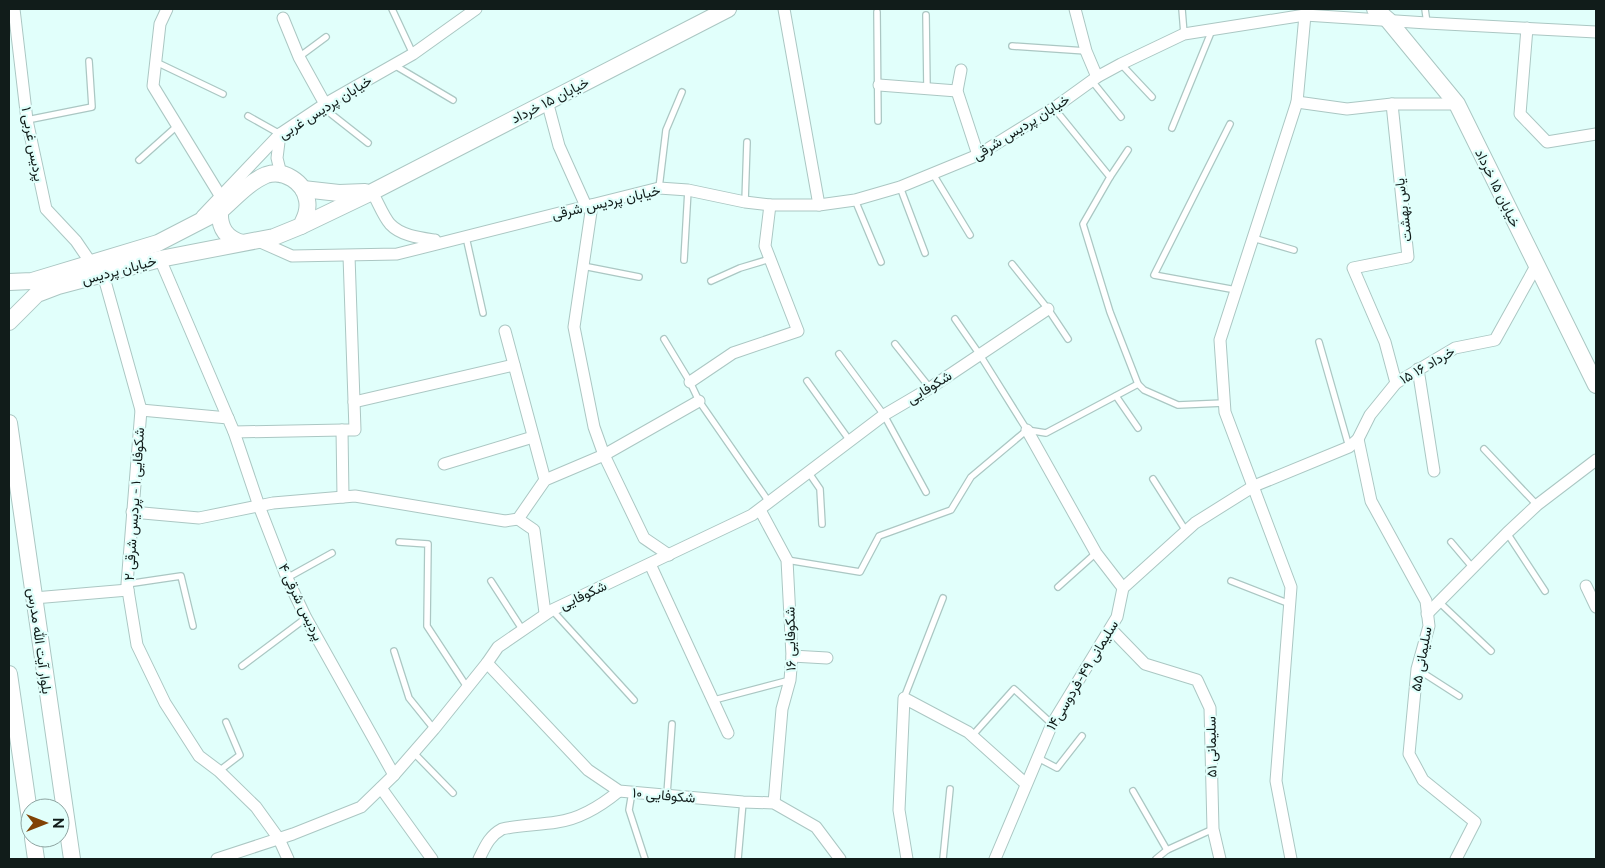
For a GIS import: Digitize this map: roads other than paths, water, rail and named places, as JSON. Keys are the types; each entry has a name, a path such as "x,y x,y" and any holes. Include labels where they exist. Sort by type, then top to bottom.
{"street":[{"name":"پردیس غربی ۱","path":"18,9 27,120 46,209 76,241 97,269"},
{"path":"168,9 160,24 153,86 221,204 220,220 226,236 234,241 249,242 292,256 396,254 442,241"},
{"name":"خیابان پردیس غربی","path":"221,204 280,134 323,105 413,54 476,9"},
{"name":"خیابان ۱۵ خرداد","path":"301,226 372,192 728,9"},
{"path":"784,9 819,205"},
{"path":"1075,9 1094,79"},
{"name":"خیابان ۱۵ خرداد","path":"1375,9 1388,20 1457,104 1596,385"},
{"path":"1291,859 1276,781 1292,587 1225,412 1220,340 1297,102 1305,14"},
{"name":"خیابان پردیس شرقی","path":"442,241 466,237 659,188 688,190 745,202 770,205 819,205 855,200 900,187 978,155 1054,108 1094,79 1184,34 1305,14 1427,24 1596,32"},
{"path":"283,18 299,57 323,105"},
{"path":"1527,28 1520,114 1547,142 1596,134"},
{"path":"961,70 957,91 978,155"},
{"path":"879,84 957,91"},
{"path":"547,101 559,146 589,205 574,327 594,427 604,455 644,538 669,555"},
{"path":"1297,102 1347,108 1392,104 1457,104"},
{"name":"یاس بهشت","path":"1392,104 1408,257 1353,268 1385,342 1396,382"},
{"path":"280,134 277,158 281,174"},
{"path":"221,204 268,174 281,174 294,179 303,189 308,201 307,214 301,226 274,237 249,242"},
{"path":"303,189 339,193 372,192 390,224 405,234 442,241"},
{"name":"خیابان پردیس","path":"9,322 37,294 158,244 192,226 221,204"},
{"path":"690,382 733,353 798,331 765,246 770,205"},
{"name":"خیابان پردیس","path":"9,282 32,281 249,242"},
{"path":"234,432 355,430 349,256"},
{"name":"پردیس شرقی ۴","path":"160,259 234,432 259,506 287,578 306,618 394,775"},
{"name":"۱۵ خرداد ۱۶","path":"1353,443 1370,416 1396,382 1455,348 1495,340 1536,266"},
{"name":"شکوفایی ۱ - پردیس شرقی ۲","path":"97,269 141,410 127,587 137,645 165,703 200,756 219,771 256,807 279,839 288,859"},
{"name":"شکوفایی","path":"217,859 279,839 361,806 394,775 434,729 498,647 522,629 548,611 752,515 810,473 884,415 930,388 1048,309"},
{"path":"505,331 545,480"},
{"path":"354,402 514,365"},
{"path":"1418,370 1434,472"},
{"path":"518,519 545,480 604,455 699,401"},
{"path":"141,410 228,418"},
{"name":"بلوار آیت الله مدرس","path":"9,423 13,481 34,598 72,859"},
{"path":"342,430 343,497"},
{"path":"1027,430 1096,553 1123,588 1195,523 1254,486 1353,443"},
{"path":"444,464 533,437"},
{"name":"سلیمانی ۵۵","path":"1353,443 1371,501 1426,601 1429,626 1417,669 1409,754 1423,780 1475,822 1456,859"},
{"path":"1427,614 1537,505 1596,460"},
{"path":"132,512 200,518 259,506 354,496 505,521 518,519 534,530 548,611"},
{"name":"شکوفایی ۱۶","path":"760,510 787,560 792,656 790,680 782,709 774,803"},
{"path":"650,564 728,733"},
{"path":"1586,586 1596,607"},
{"path":"34,598 127,587"},
{"name":"سلیمانی ۴۹-فردوسی۱۴","path":"995,859 1052,724 1117,617 1123,588"},
{"name":"سلیمانی ۵۱","path":"1110,629 1145,664 1196,680 1210,708 1213,829 1220,859"},
{"path":"792,656 827,658"},
{"name":"شکوفایی ۱۰","path":"487,663 588,770 619,790 743,802 774,803 816,827 840,859"},
{"path":"9,674 27,798"},
{"path":"907,859 899,810 904,698 972,736 1026,784"},
{"path":"381,788 432,859"},
{"path":"478,859 489,840 502,829 560,822 603,804 619,790"}],"lane":[{"path":"392,9 413,54"},
{"path":"1182,9 1184,34"},
{"path":"1425,9 1427,24"},
{"path":"877,12 878,121"},
{"path":"926,14 927,89"},
{"path":"1172,128 1212,30"},
{"path":"299,57 326,37"},
{"path":"1012,46 1086,51"},
{"path":"27,120 92,107 89,61"},
{"path":"156,62 223,94"},
{"path":"1121,64 1152,97"},
{"path":"394,65 453,100"},
{"path":"1094,79 1121,117"},
{"path":"659,188 666,130 682,92"},
{"path":"323,105 368,143"},
{"path":"1054,108 1110,177"},
{"path":"248,116 280,134"},
{"path":"1230,124 1154,275 1236,290"},
{"path":"139,160 177,126"},
{"path":"745,202 747,142"},
{"path":"1128,150 1083,224 1110,312 1138,384 1144,390 1178,405 1224,403"},
{"path":"933,174 970,236"},
{"path":"900,187 925,253"},
{"path":"684,260 688,190"},
{"path":"855,200 881,262"},
{"path":"466,237 484,313"},
{"path":"1253,238 1294,250"},
{"path":"711,281 740,268 770,259"},
{"path":"1012,264 1048,309 1068,339"},
{"path":"583,266 639,277"},
{"path":"955,319 1027,430 1046,433 1138,384"},
{"path":"664,339 690,382 699,401 769,502"},
{"path":"1319,342 1353,443"},
{"path":"895,344 930,388"},
{"path":"839,354 884,415 926,492"},
{"path":"806,381 850,441"},
{"path":"1116,396 1138,428"},
{"path":"787,560 860,572 879,536 951,510 971,477 1027,430"},
{"path":"1484,449 1537,505"},
{"path":"810,473 820,489 822,524"},
{"path":"1153,480 1186,531"},
{"path":"1507,533 1545,591"},
{"path":"399,542 428,544 427,626 467,687"},
{"path":"1451,542 1473,568"},
{"path":"287,578 332,553"},
{"path":"1058,587 1096,553"},
{"path":"127,587 181,576 193,626"},
{"path":"491,581 522,629"},
{"path":"1231,581 1290,605"},
{"path":"904,698 943,598"},
{"path":"1439,602 1491,651"},
{"path":"548,611 634,700"},
{"path":"242,666 306,618"},
{"path":"394,651 410,698 434,729"},
{"path":"1417,669 1460,696"},
{"path":"714,700 790,680"},
{"path":"972,736 1014,690 1052,724"},
{"path":"219,771 240,755 226,722"},
{"path":"667,794 672,724"},
{"path":"1038,758 1057,768 1082,736"},
{"path":"413,752 453,793"},
{"path":"942,859 950,789"},
{"path":"632,792 629,810 645,859"},
{"path":"1134,792 1167,850"},
{"path":"738,859 743,802"},
{"path":"1156,859 1167,850 1213,829"}]}
